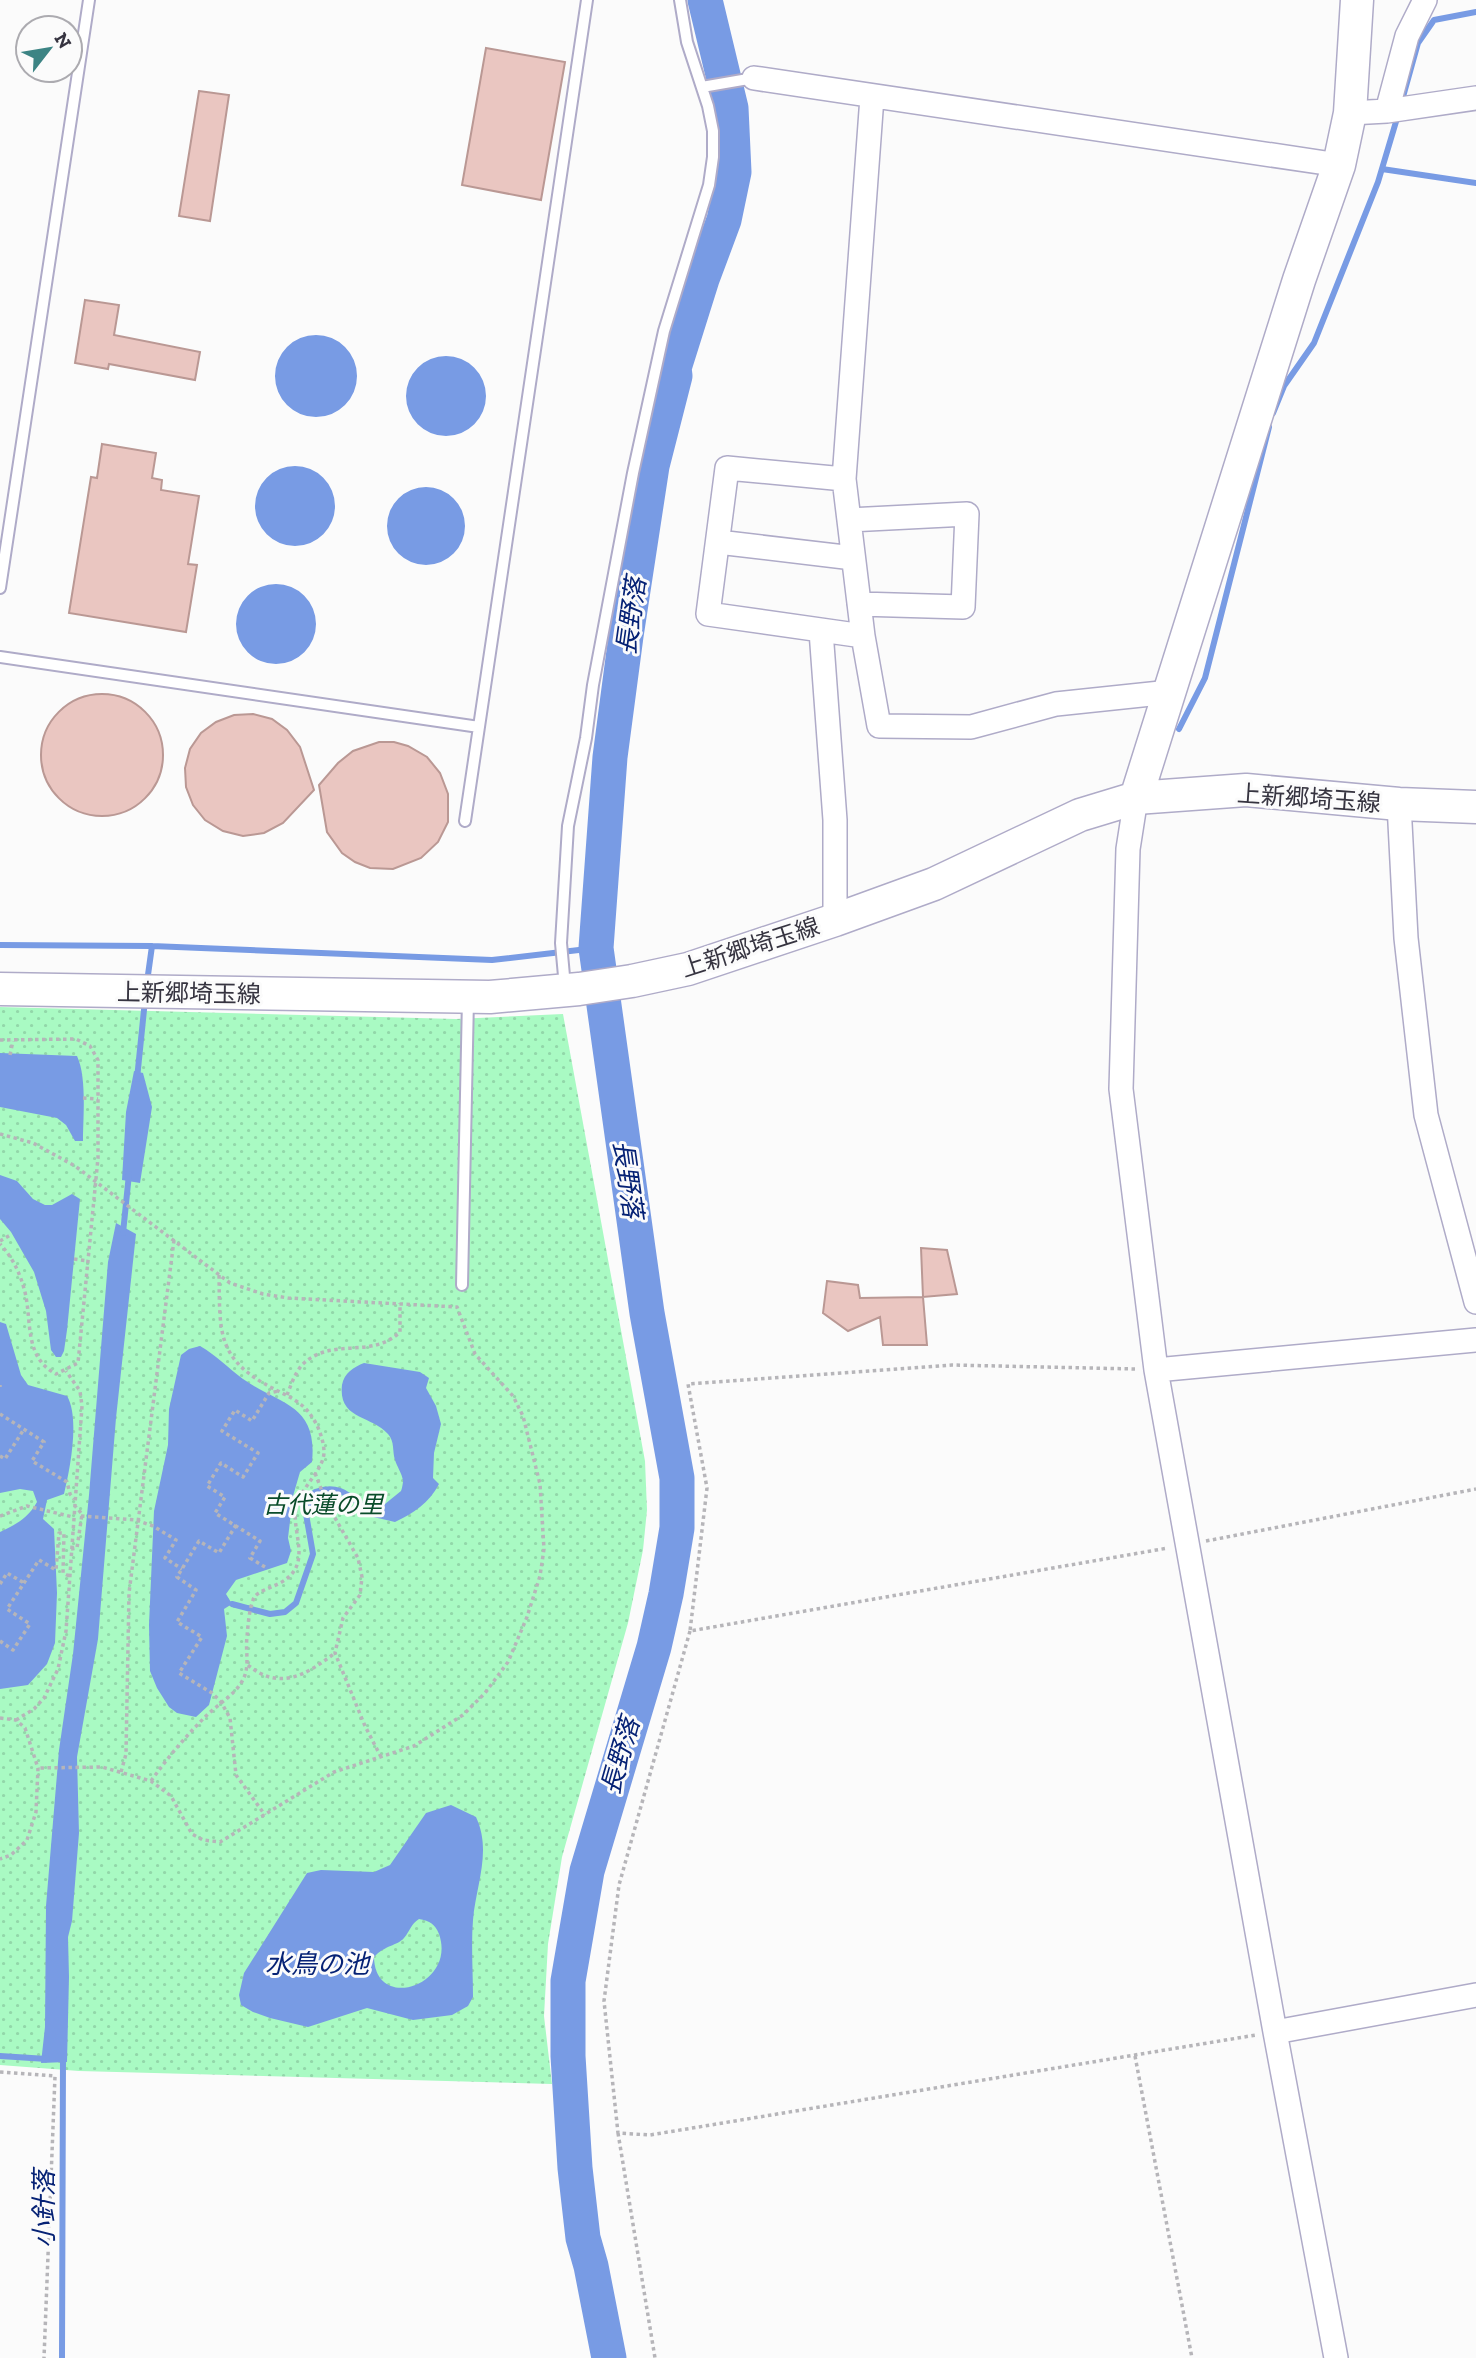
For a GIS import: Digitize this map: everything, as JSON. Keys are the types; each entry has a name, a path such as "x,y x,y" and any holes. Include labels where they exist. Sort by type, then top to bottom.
{"main road":[{"path":"1136,798 1299,280 1339,165 1350,113 1357,0"},
{"name":"上新郷埼玉線","path":"0,989 468,997 569,982 632,981 688,968 835,920 934,884 1080,815 1136,798 1246,790 1399,804 1476,807"}],"street":[{"path":"1387,111 1407,36 1425,0"},
{"path":"754,78 1339,165"},
{"path":"872,97 844,479 863,636 879,726 971,727 1056,704 1170,691"},
{"path":"1350,113 1387,111 1476,98"},
{"path":"844,479 727,468 708,614 863,636"},
{"path":"849,520 967,514 963,607 859,604"},
{"path":"718,542 853,558"},
{"path":"821,631 835,820 835,920"},
{"path":"1136,798 1128,849 1121,1090 1156,1370 1336,2358"},
{"path":"1399,804 1406,938 1426,1115 1476,1302"},
{"path":"1156,1370 1476,1340"},
{"path":"1275,2032 1476,1995"}],"lane":[{"path":"0,588 89,0"},
{"path":"465,821 587,0"},
{"path":"569,982 561,943 568,825 584,750 593,685 633,473 664,331 709,185 713,131 706,86 687,42 680,0"},
{"path":"706,86 754,78"},
{"path":"0,657 479,727"},
{"path":"462,1286 468,997"}],"path":[{"path":"0,1040 76,1039 90,1046 98,1060 96,1181 78,1363 56,1374 44,1367 32,1343 25,1293 17,1268 0,1242 12,1234"},
{"path":"10,1055 13,1041"},
{"path":"83,1098 98,1099"},
{"path":"0,1134 33,1143 75,1166 230,1283 262,1294 288,1298 457,1307 475,1354 513,1396 523,1416 540,1484 544,1549 540,1576 527,1617 508,1662 485,1693 463,1715 414,1746 334,1772 220,1842 203,1840 192,1834 171,1796 151,1780 102,1767 38,1768"},
{"path":"121,1772 125,1754 129,1593 136,1520 174,1240"},
{"path":"74,1259 88,1261"},
{"path":"151,1780 178,1744 243,1681 248,1665 246,1639 253,1597 260,1590 271,1589 285,1581 296,1569 299,1550 296,1509 303,1490 324,1453 311,1415 296,1400 264,1383 235,1362 226,1347 220,1325 219,1274"},
{"path":"287,1395 301,1366 314,1356 330,1349 377,1347 392,1340 400,1332 400,1303"},
{"path":"655,2358 618,2133 604,2001 619,1885 690,1631 707,1488 688,1384 952,1365 1156,1370"},
{"path":"16,1720 34,1709 44,1698 58,1669 66,1631 82,1406 80,1391 66,1370"},
{"path":"265,1567 250,1558 260,1541 215,1513 225,1497 207,1486 221,1463 243,1477 258,1453 222,1431 234,1410 252,1421 269,1393 279,1391"},
{"path":"0,1414 44,1442 32,1461 67,1482 70,1494 84,1517 77,1548 71,1549"},
{"path":"0,1456 5,1459 24,1429"},
{"path":"315,1473 327,1504 358,1558 362,1577 360,1595 343,1618 335,1653 381,1757"},
{"path":"690,1631 1188,1544 1476,1489"},
{"path":"0,1516 27,1506 73,1517"},
{"path":"84,1517 136,1520 153,1526 176,1540 165,1558 182,1569"},
{"path":"236,1525 219,1553 199,1541 177,1577 196,1590 177,1622 202,1637 179,1673 212,1693 221,1702 230,1718 236,1775 265,1815"},
{"path":"0,1641 13,1650 30,1624 7,1609 39,1560 55,1570 59,1533 72,1530"},
{"path":"64,1533 63,1573 69,1576"},
{"path":"0,1584 7,1573 24,1584"},
{"path":"248,1665 280,1679 299,1677 312,1671 335,1653"},
{"path":"0,1718 16,1720 25,1728 38,1768 37,1812 27,1840 11,1855 0,1859"},
{"path":"618,2133 650,2135 1275,2032"},
{"path":"1135,2056 1192,2358"},
{"path":"0,2072 55,2076 44,2358"}],"green space":[{"name":"古代蓮の里","path":"0,1007 456,1019 563,1014 645,1461 647,1510 643,1550 628,1623 562,1857 548,1944 544,2016 552,2084 79,2071 0,2065"}],"water":[{"path":"316,335 332,338 345,347 354,360 357,376 354,392 345,405 332,414 316,417 300,414 287,405 278,392 275,376 278,360 287,347 300,338"},
{"path":"446,356 461,359 474,368 483,381 486,396 483,411 474,424 461,433 446,436 431,433 418,424 409,411 406,396 409,381 418,368 431,359"},
{"path":"295,466 310,469 323,478 332,491 335,506 332,521 323,534 310,543 295,546 280,543 267,534 258,521 255,506 258,491 267,478 280,469"},
{"path":"426,487 441,490 454,498 462,511 465,526 462,541 454,554 441,562 426,565 411,562 398,554 390,541 387,526 390,511 398,498 411,490"},
{"path":"276,584 291,587 304,596 313,609 316,624 313,639 304,652 291,661 276,664 261,661 248,652 239,639 236,624 239,609 248,596 261,587"},
{"path":"0,1053 77,1056 83,1086 83,1141 75,1141 66,1125 57,1118 0,1107"},
{"path":"134,1071 143,1073 152,1107 140,1183 122,1180 126,1112"},
{"path":"0,1175 17,1181 33,1199 45,1205 52,1205 72,1194 80,1199 67,1330 61,1357 56,1357 51,1350 46,1311 34,1272 11,1232 0,1219"},
{"path":"116,1223 136,1234 116,1418 98,1639 77,1757 79,1833 72,1921 68,1937 67,2062 41,2063 45,2027 46,1906 59,1750 73,1654 89,1495 108,1262"},
{"path":"0,1322 6,1324 21,1375 28,1385 67,1396 73,1417 73,1430 64,1494 47,1500 43,1519 54,1529 57,1593 55,1643 47,1664 28,1685 0,1689 0,1532 22,1520 37,1502 33,1491 20,1489 0,1493"},
{"path":"200,1346 243,1379 283,1401 303,1417 312,1443 312,1462 300,1472 293,1496 288,1538 291,1551 287,1563 236,1580 226,1594 232,1604 224,1609 227,1636 209,1705 196,1717 177,1713 169,1707 157,1688 150,1671 149,1625 154,1511 168,1445 169,1409 181,1355"},
{"path":"364,1363 420,1372 429,1378 426,1388 436,1406 441,1424 434,1453 433,1478 439,1484 431,1497 420,1507 395,1522 369,1516 365,1508 385,1504 401,1490 403,1482 395,1460 392,1440 381,1428 351,1411 342,1396 342,1385 347,1374"},
{"name":"水鳥の池","path":"451,1805 476,1817 481,1830 482,1868 472,1929 473,1997 468,2006 452,2015 413,2020 367,2008 308,2027 270,2018 241,2005 239,1995 244,1973 307,1873 321,1870 374,1872 390,1865 426,1813","holes":["419,1919 434,1925 439,1934 441,1952 437,1967 427,1978 414,1986 400,1988 387,1984 378,1974 374,1957 401,1941"]}],"building":[{"path":"486,48 565,62 541,200 462,185"},
{"path":"199,91 229,95 210,221 179,216"},
{"path":"85,300 119,305 114,335 200,352 195,380 109,364 108,369 75,363"},
{"path":"102,444 156,453 152,478 162,480 161,490 199,496 188,564 197,565 186,632 69,613 91,477 97,478"},
{"path":"102,694 125,699 145,712 158,732 163,755 158,778 145,798 125,811 102,816 79,811 59,798 46,778 41,755 46,732 59,712 79,699"},
{"path":"253,714 272,719 287,730 300,747 314,790 283,823 264,833 243,836 223,831 205,820 193,805 186,787 185,768 190,749 201,733 216,722 234,715"},
{"path":"379,742 408,746 427,757 440,773 448,794 448,822 438,842 421,858 393,869 370,868 342,853 327,832 319,785 338,763 353,751"},
{"path":"921,1248 947,1250 957,1294 923,1297"},
{"path":"827,1281 858,1285 860,1298 923,1297 927,1345 883,1345 880,1317 848,1331 823,1313"}],"waterway":[{"name":"長野落","path":"609,2358 583,2238 575,2168 568,2056 568,1981 587,1871 654,1647 666,1594 677,1528 677,1478 647,1313 596,948 610,757 652,466 675,376 674,368 724,220 734,172 731,108 705,0"},
{"path":"1401,104 1418,43 1434,20 1476,12"},
{"path":"1273,413 1284,386 1314,343 1378,182 1398,115"},
{"path":"1382,169 1476,183"},
{"path":"1179,729 1205,678 1269,427"},
{"path":"0,945 152,946 492,960 596,948"},
{"path":"147,982 152,946"},
{"path":"137,1079 145,1000"},
{"path":"123,1233 129,1174"},
{"path":"232,1604 270,1614 285,1612 296,1603 313,1554 306,1514 315,1492 336,1490 365,1508"},
{"path":"0,2056 47,2059"},
{"name":"小針落","path":"62,2358 63,2056"}]}
